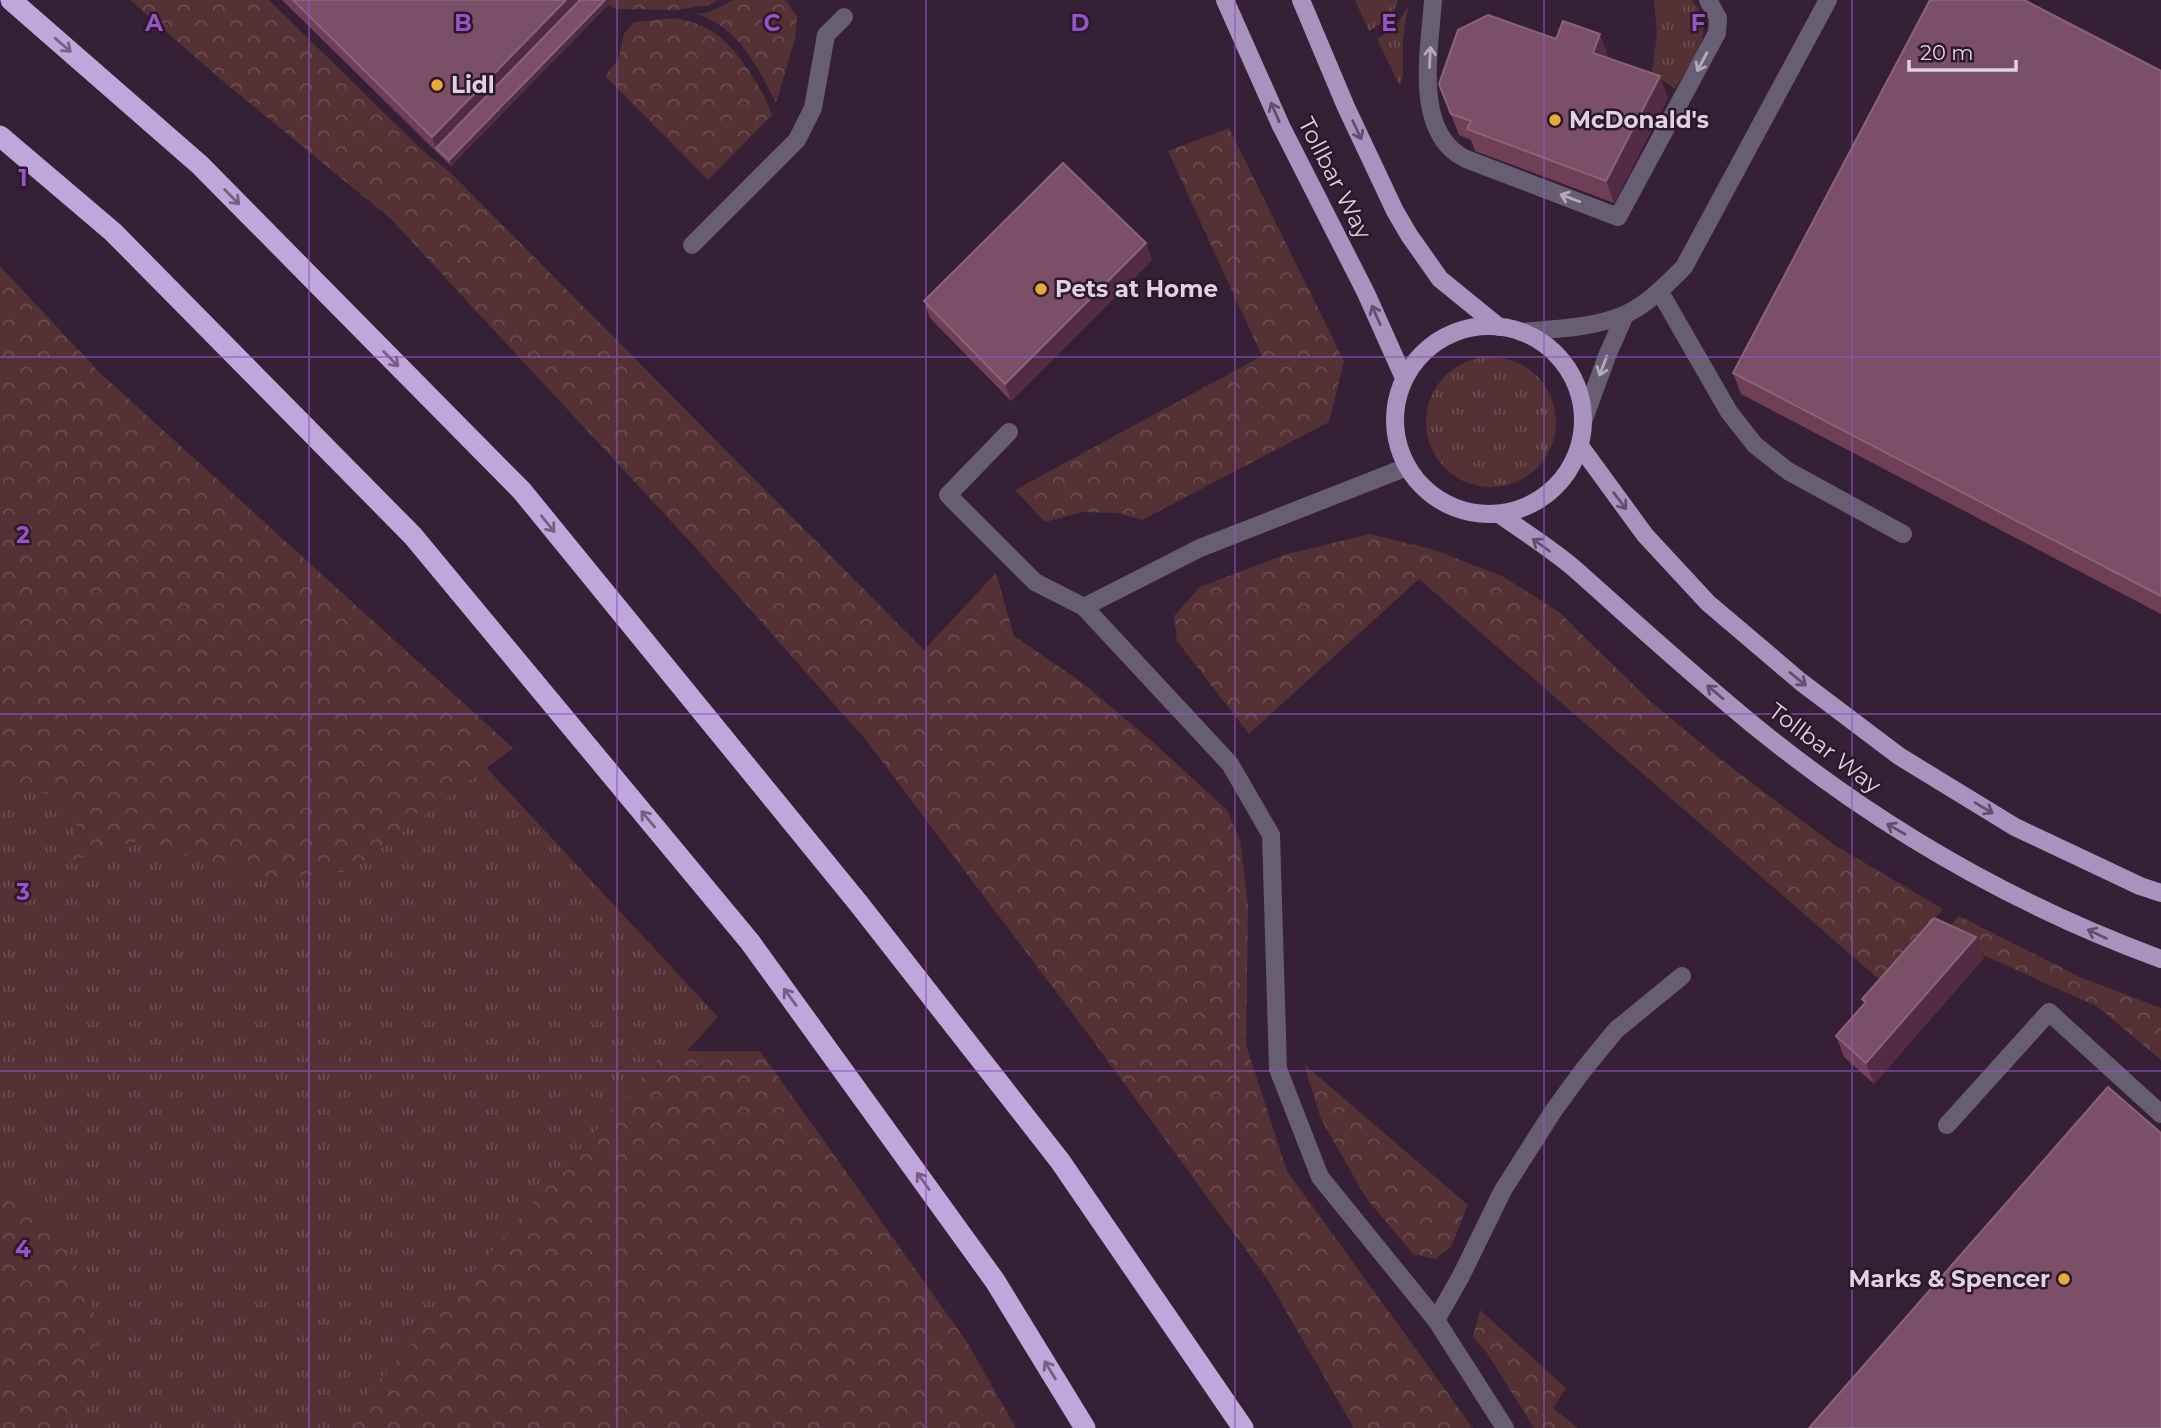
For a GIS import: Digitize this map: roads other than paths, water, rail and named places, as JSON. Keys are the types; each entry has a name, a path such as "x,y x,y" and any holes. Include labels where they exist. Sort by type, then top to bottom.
{"highway":[{"path":"11,0 200,165 522,492 859,904 1060,1161 1243,1428"},
{"path":"0,136 113,232 413,536 750,942 995,1281 1085,1428"}],"main road":[{"name":"Tollbar Way","path":"1225,0 1281,126 1366,293 1404,378"},
{"name":"Tollbar Way","path":"1301,0 1346,107 1409,235 1440,279 1499,327"},
{"path":"1499,327 1521,332 1541,342 1559,357 1572,375 1580,397 1584,419 1580,446 1568,472 1549,493 1526,507 1499,514 1471,514 1445,505 1423,489 1407,467 1396,438 1395,407 1404,378 1421,355 1444,338 1470,328 1499,327"},
{"name":"Tollbar Way","path":"1580,446 1645,534 1708,603 1801,682 1899,757 2015,827 2140,886 2161,893"},
{"name":"Tollbar Way","path":"1499,514 1574,569 1768,737 1874,816 1988,883 2112,941 2161,959"}],"lane":[{"path":"1433,0 1428,88 1437,132 1445,144 1466,159 1618,217 1717,33 1718,18 1708,0"},
{"path":"1521,332 1582,327 1625,315 1660,292 1684,267 1828,0"},
{"path":"692,245 797,140 813,108 826,35 844,17"},
{"path":"1660,292 1729,412 1755,445 1788,471 1903,534"},
{"path":"1584,419 1625,315"},
{"path":"1009,432 948,495 1035,582 1084,607 1230,764 1271,835 1278,1069 1320,1177 1436,1320 1506,1428"},
{"path":"1084,607 1200,548 1407,467"},
{"path":"1436,1320 1503,1190 1554,1110 1616,1030 1682,976"},
{"path":"1947,1125 2049,1012 2161,1114"}],"place":[{"name":"Lidl","path":"437,85"},
{"name":"McDonald's","path":"1555,120"},
{"name":"Pets at Home","path":"1041,289"},
{"name":"Marks & Spencer","path":"2064,1279"}]}
